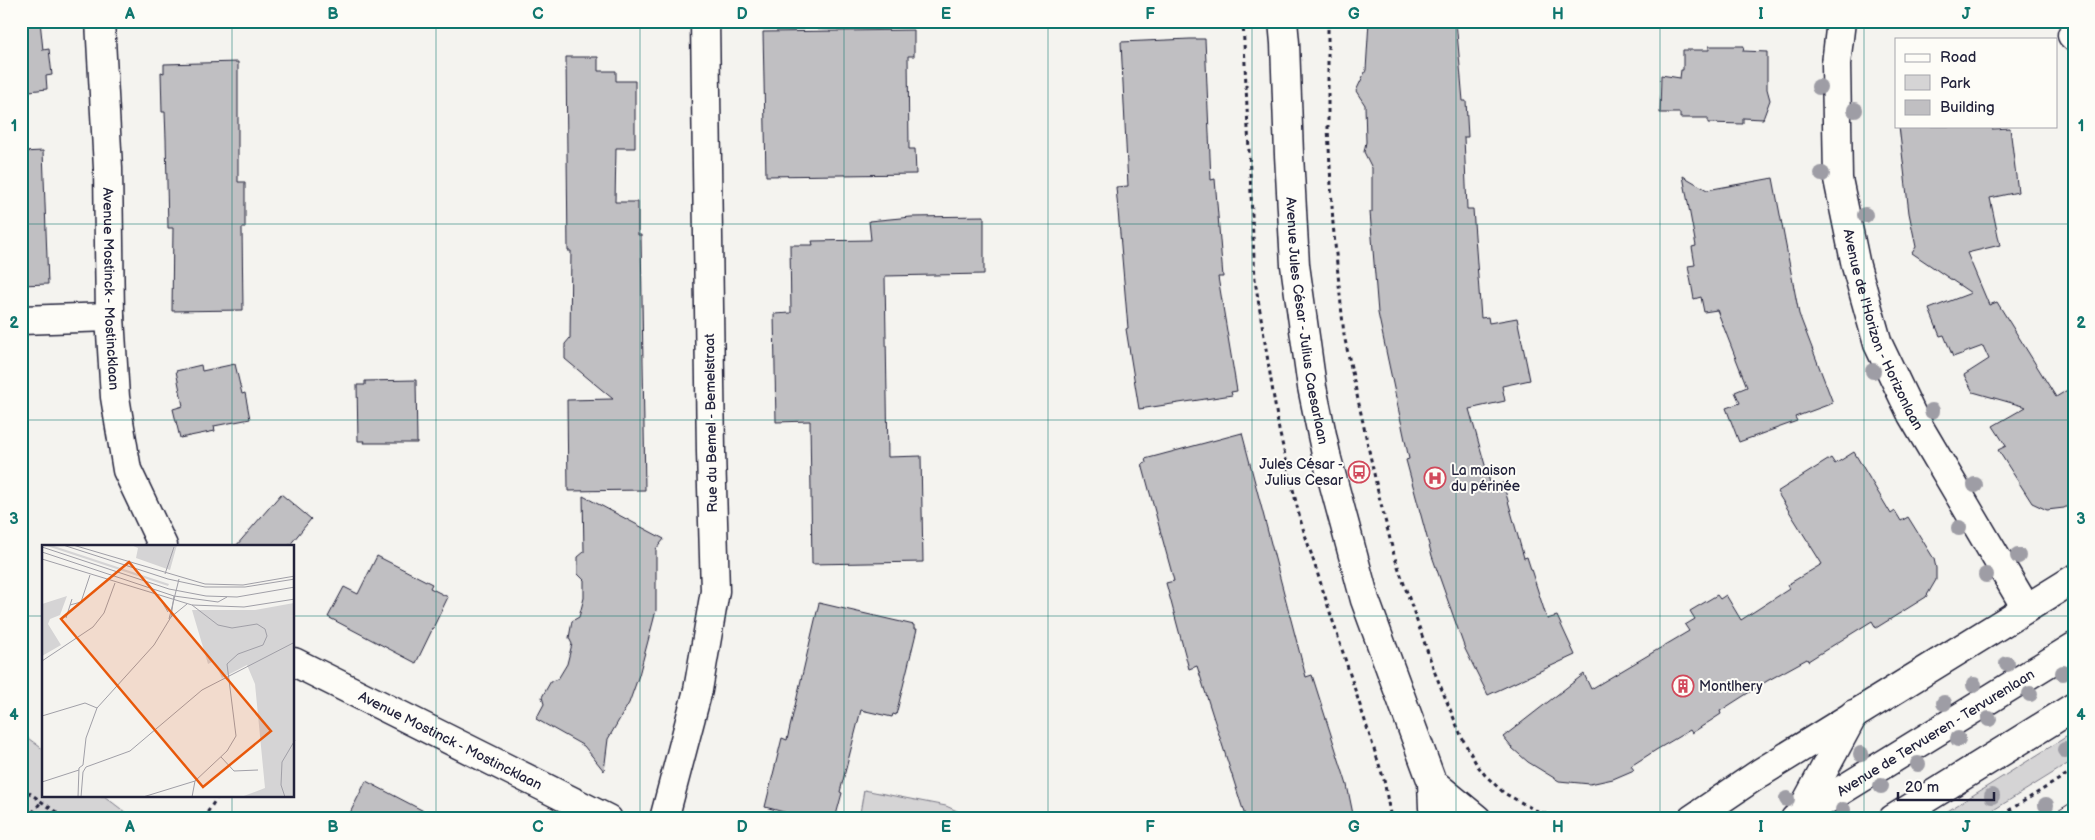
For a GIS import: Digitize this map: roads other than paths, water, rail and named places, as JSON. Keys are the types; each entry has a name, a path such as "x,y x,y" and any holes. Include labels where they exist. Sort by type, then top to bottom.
{"street":[{"name":"Avenue Mostinck - Mostincklaan","path":"100,21 108,168 110,318 115,397 127,470 163,545"},
{"name":"Rue du Bemel - Bemelstraat","path":"664,819 698,690 715,591 711,452 705,21"},
{"name":"Avenue Jules César - Julius Caesarlaan","path":"1283,21 1295,265 1312,387 1327,459 1365,600 1434,807 1478,818"},
{"name":"Avenue de l'Horizon - Horizonlaan","path":"1841,21 1836,64 1838,179 1856,266 1878,344 1912,415 2026,608"},
{"path":"21,320 110,318"},
{"name":"Avenue de Tervueren - Tervurenlaan","path":"1692,819 1760,773 2074,579"},
{"name":"Avenue de Tervueren - Tervurenlaan","path":"1796,818 2074,646"},
{"name":"Avenue Mostinck - Mostincklaan","path":"295,662 608,819"},
{"path":"1893,819 2074,707"},
{"name":"Avenue de Tervueren - Tervurenlaan","path":"1796,818 1854,714"}],"tram line":[{"path":"2045,819 2074,801"}],"place":[{"name":"Jules César - Julius Cesar","path":"1359,472"},
{"name":"La maison du périnée","path":"1435,478"},
{"name":"Montlhery","path":"1683,686"}]}
